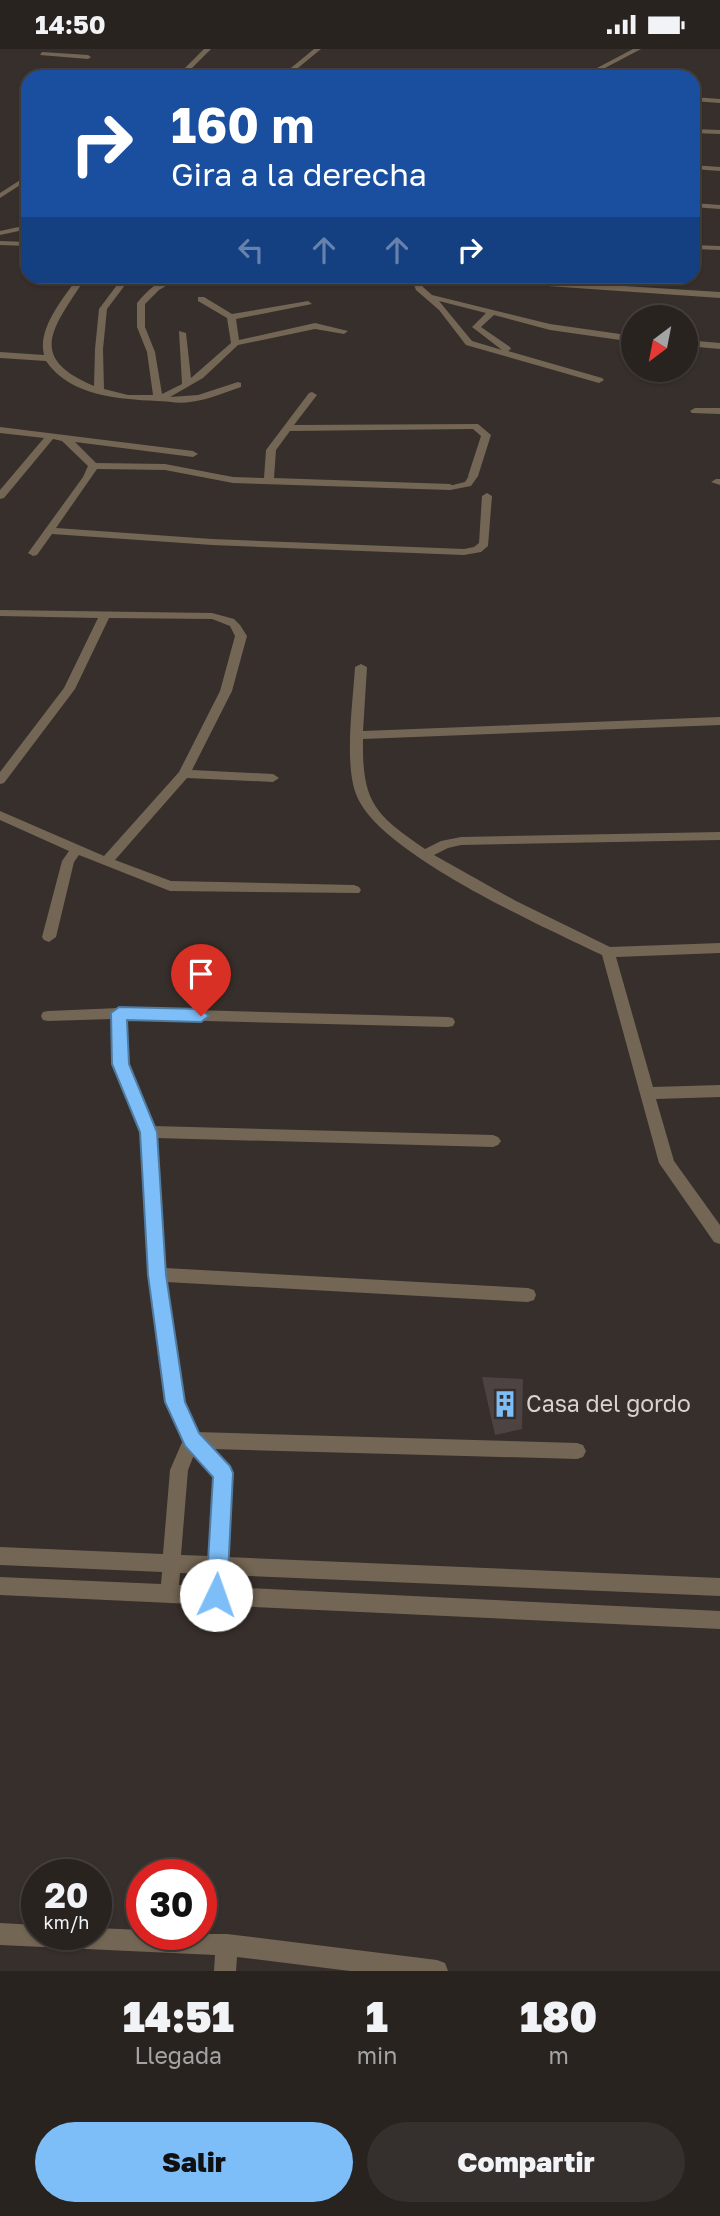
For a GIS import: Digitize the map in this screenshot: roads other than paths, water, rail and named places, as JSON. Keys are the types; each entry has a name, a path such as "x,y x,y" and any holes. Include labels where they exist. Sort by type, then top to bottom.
{"street":[{"path":"186,70 208,49"},
{"path":"292,70 318,49"},
{"path":"597,70 638,49"},
{"path":"43,55 88,57"},
{"path":"700,99 720,100"},
{"path":"700,131 720,132"},
{"path":"700,168 720,169"},
{"path":"0,195 21,182"},
{"path":"700,206 720,207"},
{"path":"0,233 21,228"},
{"path":"0,243 21,244"},
{"path":"700,248 720,249"},
{"path":"78,284 57,319 47,347 48,358 64,376 99,392 121,397 183,401 196,400 238,385"},
{"path":"99,392 103,309 122,284"},
{"path":"158,398 150,352 141,327 141,303 164,284"},
{"path":"418,284 469,343 599,380"},
{"path":"554,284 720,295"},
{"path":"428,295 491,314 550,327 621,337"},
{"path":"201,299 231,317 308,305"},
{"path":"491,314 476,327 480,333 526,360"},
{"path":"231,317 235,343"},
{"path":"158,398 187,384 217,364 235,343 315,326 344,331"},
{"path":"182,333 187,384"},
{"path":"698,344 720,346"},
{"path":"0,355 48,358"},
{"path":"269,482 271,450 312,395"},
{"path":"695,411 720,411"},
{"path":"65,438 93,466 165,467 233,480 450,487 468,484 486,435 482,430 470,425 286,428"},
{"path":"0,431 193,454"},
{"path":"0,496 51,436"},
{"path":"98,442 119,467"},
{"path":"33,553 89,477 93,466"},
{"path":"49,531 212,542 464,552 477,550 484,544 487,496"},
{"path":"0,613 212,615 227,619 240,631 241,636 226,691 184,774 106,862"},
{"path":"0,780 69,689 105,615"},
{"path":"361,667 357,735 362,797 376,818 397,837 460,875 608,952 720,948"},
{"path":"357,735 720,721"},
{"path":"184,774 273,778"},
{"path":"0,815 106,862 170,886 354,890"},
{"path":"425,854 445,843 461,841 720,836"},
{"path":"49,937 68,861 77,849"},
{"path":"608,952 667,1163 720,1237"},
{"path":"48,1016 119,1013 448,1022"},
{"path":"119,1013 121,1064 148,1132 157,1275 175,1402 192,1440 223,1473 216,1595"},
{"path":"647,1093 720,1091"},
{"path":"148,1132 492,1141"},
{"path":"157,1275 528,1295"},
{"path":"192,1440 577,1451"},
{"path":"169,1594 179,1470 192,1440"},
{"path":"0,1556 720,1587"},
{"path":"0,1586 720,1620"},
{"path":"0,1934 228,1945 437,1971"},
{"path":"226,1971 228,1945"}],"place":[{"name":"Casa del gordo","path":"505,1404"}]}
